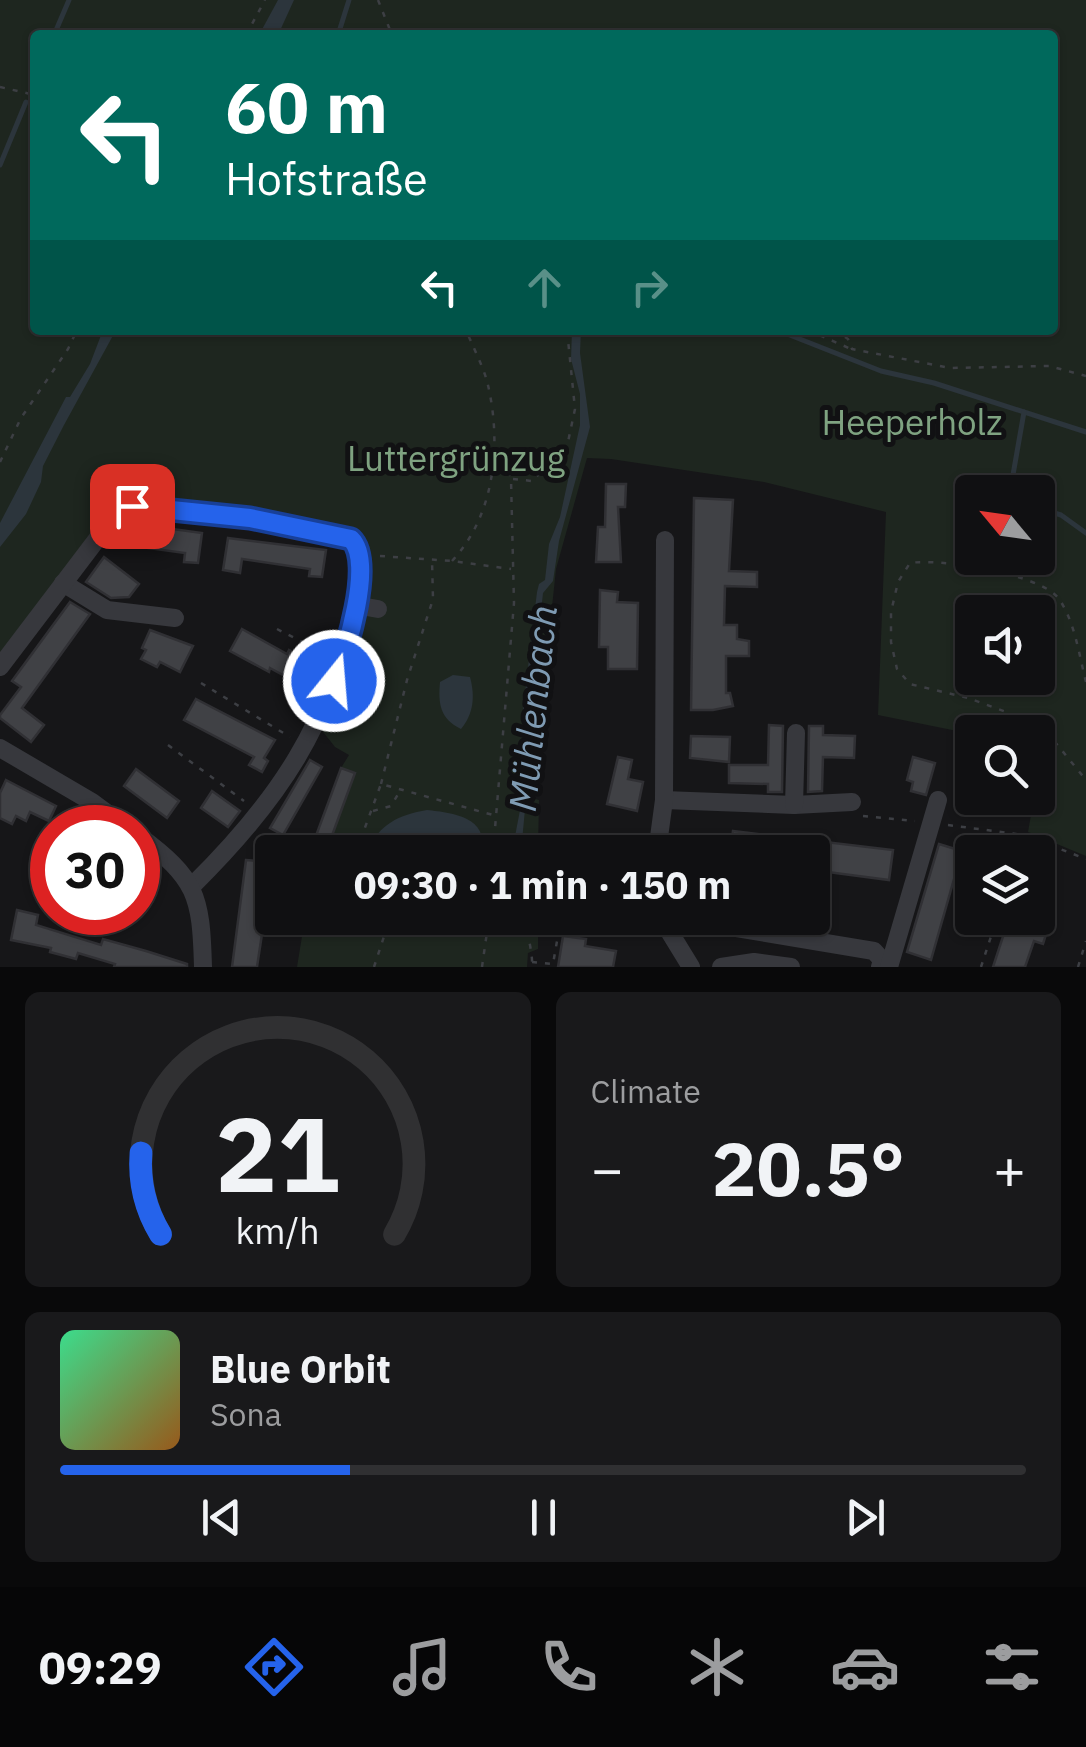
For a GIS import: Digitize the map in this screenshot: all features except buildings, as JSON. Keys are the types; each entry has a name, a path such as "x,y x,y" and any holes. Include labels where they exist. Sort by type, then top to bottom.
{"street":[{"path":"0,667 110,522 120,511 132,506 329,532 359,546 362,557 355,605 341,662 304,745 261,814 193,885"},
{"path":"660,835 664,800 665,540"},
{"path":"63,583 107,610 175,618"},
{"path":"355,605 378,610"},
{"path":"794,806 796,732"},
{"path":"0,748 96,805"},
{"path":"664,800 794,806 852,802"},
{"path":"890,967 938,800"},
{"path":"160,855 193,885 200,914 202,967"},
{"path":"676,935 691,967"},
{"path":"772,935 874,951 882,960 880,967"},
{"path":"720,967 754,962 791,967"}],"path":[{"path":"249,30 266,0"},
{"path":"378,0 390,30"},
{"path":"0,87 30,94"},
{"path":"0,462 21,418 75,335"},
{"path":"452,560 466,546 481,516 496,444 487,380 468,335"},
{"path":"511,479 532,481 564,456 575,409 568,335"},
{"path":"820,335 852,349 950,368 1050,366 1086,376"},
{"path":"841,335 852,349"},
{"path":"493,835 514,604 511,479 506,456 496,444"},
{"path":"362,557 452,560 512,569"},
{"path":"362,835 381,784 432,599 432,560"},
{"path":"1086,682 1069,620 1058,596 1036,583 930,560 910,563 898,582 890,612 891,642 897,669 910,684 968,698 1046,732 1086,780"},
{"path":"277,629 341,662"},
{"path":"201,684 304,745"},
{"path":"168,745 261,814"},
{"path":"381,784 494,815"},
{"path":"371,811 391,806 400,789"},
{"path":"852,802 856,815 1024,835"},
{"path":"242,836 255,840"},
{"path":"1055,847 1086,859"},
{"path":"374,967 384,935"},
{"path":"482,967 487,935"},
{"path":"526,935 532,964 553,964 559,935"},
{"path":"981,967 992,935"},
{"path":"1078,967 1086,941"}],"green space":[{"name":"Luttergrünzug","path":"0,0 1086,0 1086,856 1055,843 1055,835 1028,832 1031,815 1055,815 1055,715 955,715 955,731 878,715 886,512 764,482 587,458 556,569 532,798 539,800 538,835 332,835 355,773 341,768 349,755 335,747 320,728 366,550 229,509 105,515 0,654"},
{"path":"302,935 538,935 538,949 528,953 527,967 297,967"}],"water":[{"path":"278,0 294,0 280,30 262,30"},
{"path":"101,335 113,335 43,466 41,482 26,514 0,547 0,523 66,397 70,397 90,364"},
{"name":"Mühlenbach","path":"572,335 581,335 590,427 559,541 553,581 543,593 532,696 535,739 523,767 527,788 523,835 515,835 521,805 512,791 526,748 523,710 537,592 545,580 549,544 560,517 580,425 580,394 571,359"},
{"path":"453,675 470,677 472,684 471,711 461,729 449,721 440,704 440,682"},
{"path":"427,810 458,815 474,824 481,835 376,835 407,815"}],"waterway":[{"path":"56,30 69,0"},
{"path":"340,30 349,0"},
{"path":"0,165 26,102"},
{"path":"790,335 881,371 934,383 1086,432"},
{"path":"1013,475 1024,412"},
{"path":"1055,513 1086,533"}],"route":[{"path":"132,506 250,518 351,539 359,546 362,557 354,610 334,681"}],"park label":[{"name":"Heeperholz","path":"912,422"}]}
